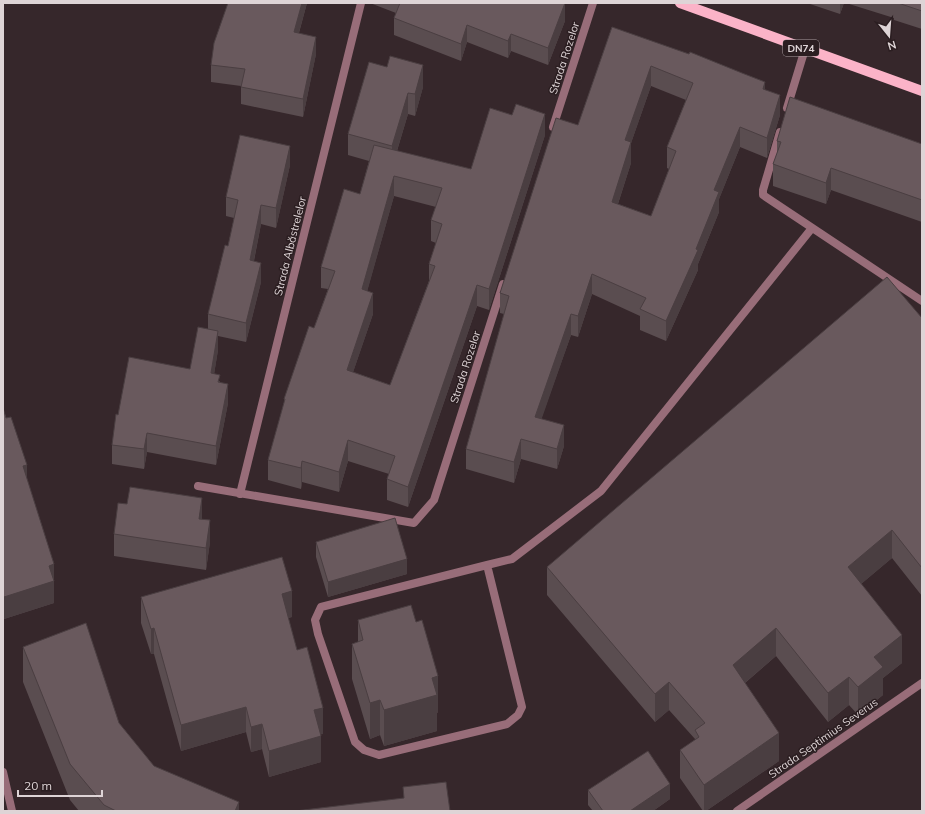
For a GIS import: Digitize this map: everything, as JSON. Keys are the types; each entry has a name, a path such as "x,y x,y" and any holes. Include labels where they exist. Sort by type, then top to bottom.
{"main road":[{"name":"DN74","path":"680,3 922,91"}],"street":[{"name":"Strada Albăstrelelor","path":"240,494 361,3"},
{"name":"Strada Rozelor","path":"550,138 593,3"},
{"path":"805,49 763,190 763,195 922,301"},
{"path":"487,565 522,707 518,715 507,724 379,755 364,750 355,742 318,634 315,620 321,607 487,565 512,559 601,491 812,228"},
{"name":"Strada Rozelor","path":"198,486 414,523 434,500 506,274"},
{"name":"Strada Septimius Severus","path":"737,811 922,683"},
{"path":"3,772 12,811"}],"building":[{"path":"228,3 302,3 294,32 316,37 303,99 241,87 245,69 211,65 214,43"},
{"path":"400,3 565,3 548,48 511,34 508,41 467,25 461,44 394,18"},
{"path":"898,3 922,3 922,11"},
{"path":"612,27 689,54 690,52 765,82 763,89 780,95 767,138 740,127 714,190 719,192 696,249 698,250 666,321 640,309 646,298 592,274 578,316 571,314 535,417 564,425 557,449 521,439 514,462 466,449 509,296 500,293 556,118 578,125","holes":["651,66 693,83 667,147 676,151 651,216 612,202 631,142 625,140"]},
{"path":"390,56 423,65 415,94 408,93 392,146 348,134 369,62 387,67"},
{"path":"790,97 922,144 922,200 831,168 826,183 773,164 781,142 777,141"},
{"path":"516,104 545,114 489,289 477,285 408,487 387,479 395,456 348,440 339,472 302,461 301,468 268,460 284,399 309,326 314,328 335,271 321,267 344,189 360,194 374,145 471,169 490,108 512,115","holes":["394,176 442,188 431,220 442,224 429,264 435,266 390,385 347,370 373,293 362,289"]},
{"path":"240,135 290,146 276,208 261,205 250,260 261,263 246,323 208,314 225,245 228,246 238,200 226,197"},
{"path":"887,277 922,318 922,568 892,530 848,567 902,635 874,657 883,667 858,687 849,677 828,693 776,628 733,665 779,733 704,785 680,750 699,737 695,730 705,723 669,682 655,694 547,567"},
{"path":"198,327 218,331 211,373 220,375 218,382 228,384 216,446 147,433 144,449 112,445 116,414 118,415 129,357 190,369"},
{"path":"3,408 6,418 11,417 27,465 23,466 54,564 49,566 54,581 4,597 3,594"},
{"path":"130,487 202,498 199,519 210,520 206,548 114,534 118,503 127,504"},
{"path":"395,518 407,559 328,582 316,542"},
{"path":"282,557 292,591 282,594 297,650 307,647 323,708 314,710 321,736 269,751 262,724 251,727 246,707 181,725 154,628 151,629 141,597"},
{"path":"411,605 416,622 422,620 438,676 432,678 437,695 384,710 380,700 370,703 352,644 363,640 358,620"},
{"path":"86,623 119,723 154,766 239,802 235,811 116,811 104,805 70,764 23,647"},
{"path":"648,751 670,784 630,811 603,811 588,790"},
{"path":"446,782 450,811 295,811 404,798 403,787"}]}
